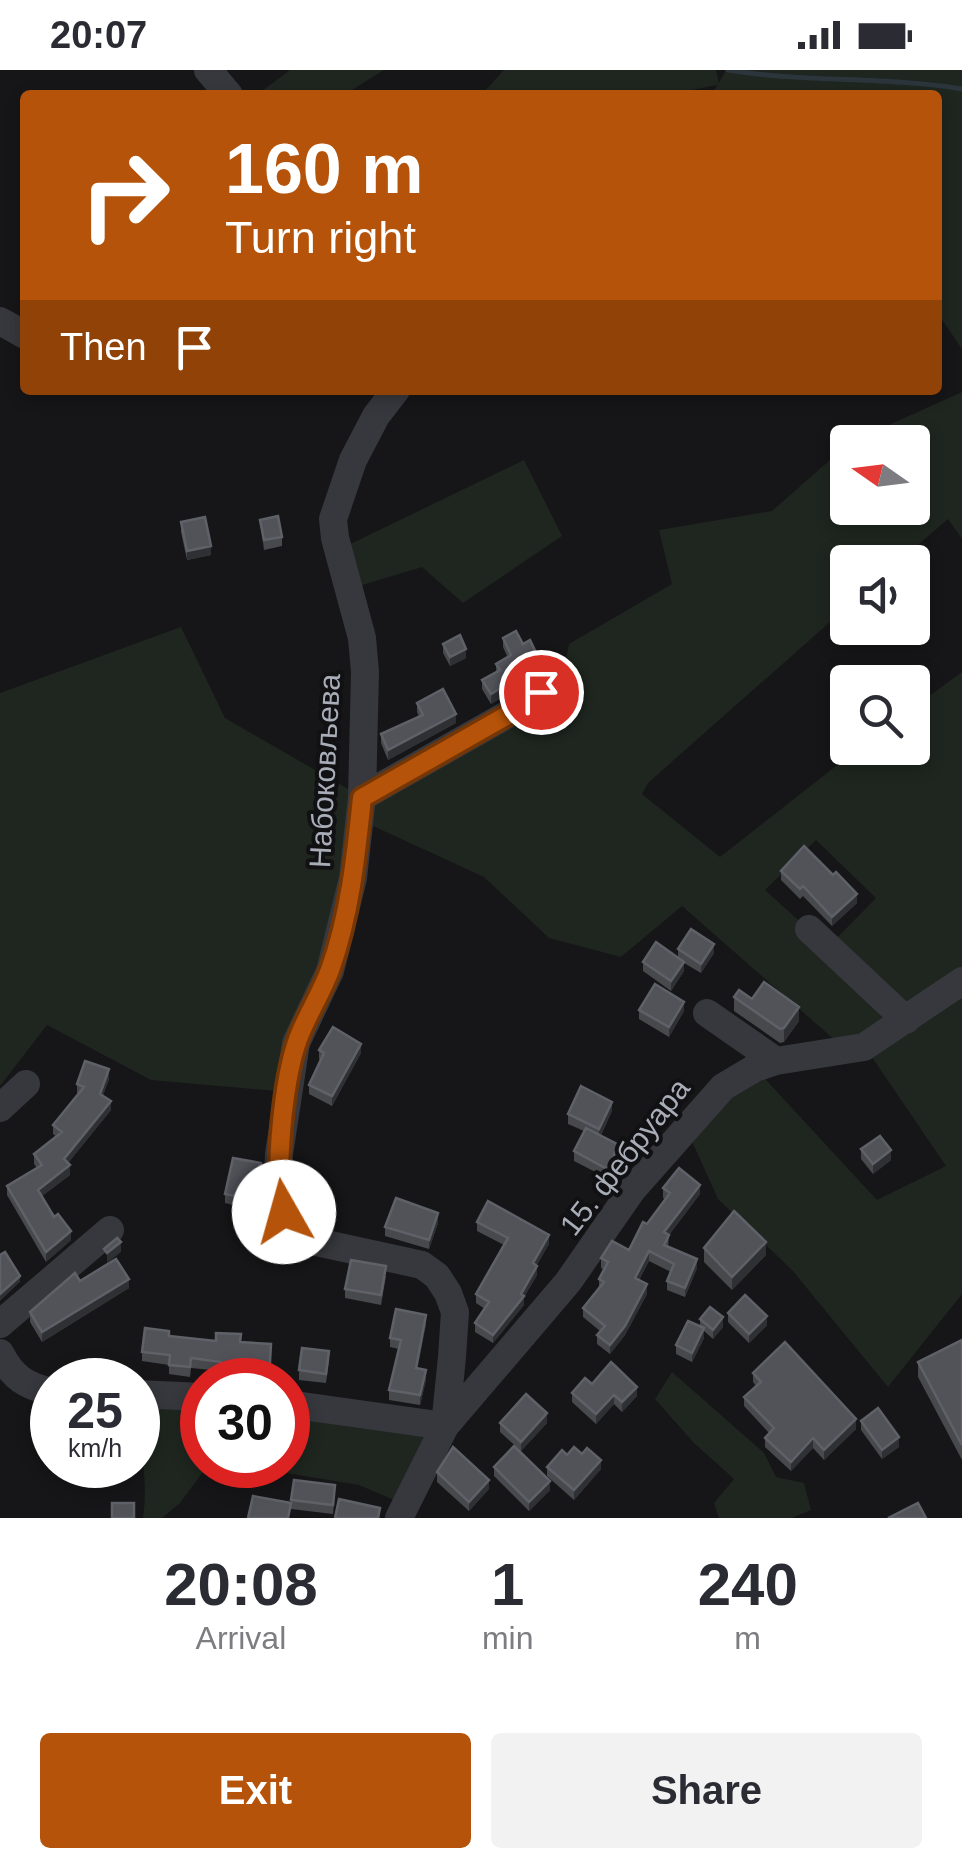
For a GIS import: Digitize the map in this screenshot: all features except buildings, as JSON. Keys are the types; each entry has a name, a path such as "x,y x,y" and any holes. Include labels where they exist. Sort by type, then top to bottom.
{"street":[{"path":"208,70 224,90"},
{"name":"Набоковљева","path":"392,395 376,416 353,460 333,519 362,638 366,672 362,798 353,878 341,930 330,972 296,1043 279,1154 280,1196 291,1225 312,1241 422,1265 437,1276 455,1312 445,1426 399,1518"},
{"path":"362,798 520,708 541,692"},
{"path":"809,929 906,1020"},
{"name":"15. фебруара","path":"445,1426 571,1279 632,1190 723,1087 776,1061 864,1047 962,982"},
{"path":"707,1014 776,1061"},
{"path":"0,1108 26,1084"},
{"path":"0,1324 110,1230"},
{"path":"0,1354 10,1372 30,1387"},
{"path":"310,1407 445,1426"}],"shaded area":[{"path":"290,70 384,70 352,90 263,90"},
{"path":"504,70 716,70 719,83 726,70 962,70 962,349 942,320 942,90 715,90 717,85 692,90 486,90"},
{"path":"962,392 962,539 948,519 918,545 830,545 830,622 649,782 642,794 720,857 837,765 930,765 930,696 962,672 962,1294 888,1387 792,1270 718,1199 685,1126 755,1068 877,1200 946,1166 865,1047 845,1049 682,906 621,957 549,938 484,877 360,820 288,1092 151,1080 47,1025 0,1086 0,693 181,627 225,718 362,797 519,708 553,727 569,644 672,584 659,530 772,511 830,460 830,525 930,525 930,425 889,425","holes":["816,840 876,898 828,947 765,890"]},
{"path":"524,460 562,536 463,603 422,567 349,589 338,550"},
{"path":"672,1372 764,1453 776,1477 804,1483 811,1510 792,1518 719,1518 714,1503 734,1479 694,1443 655,1399"},
{"path":"160,1395 180,1396 180,1488 191,1488 162,1518 143,1518 145,1488 160,1488"},
{"path":"310,1407 445,1426 406,1505 359,1485 310,1477"}],"waterway":[{"path":"728,70 962,89"}],"route":[{"path":"284,1212 279,1154 296,1043 330,972 353,878 362,798 520,708 541,692"}]}
